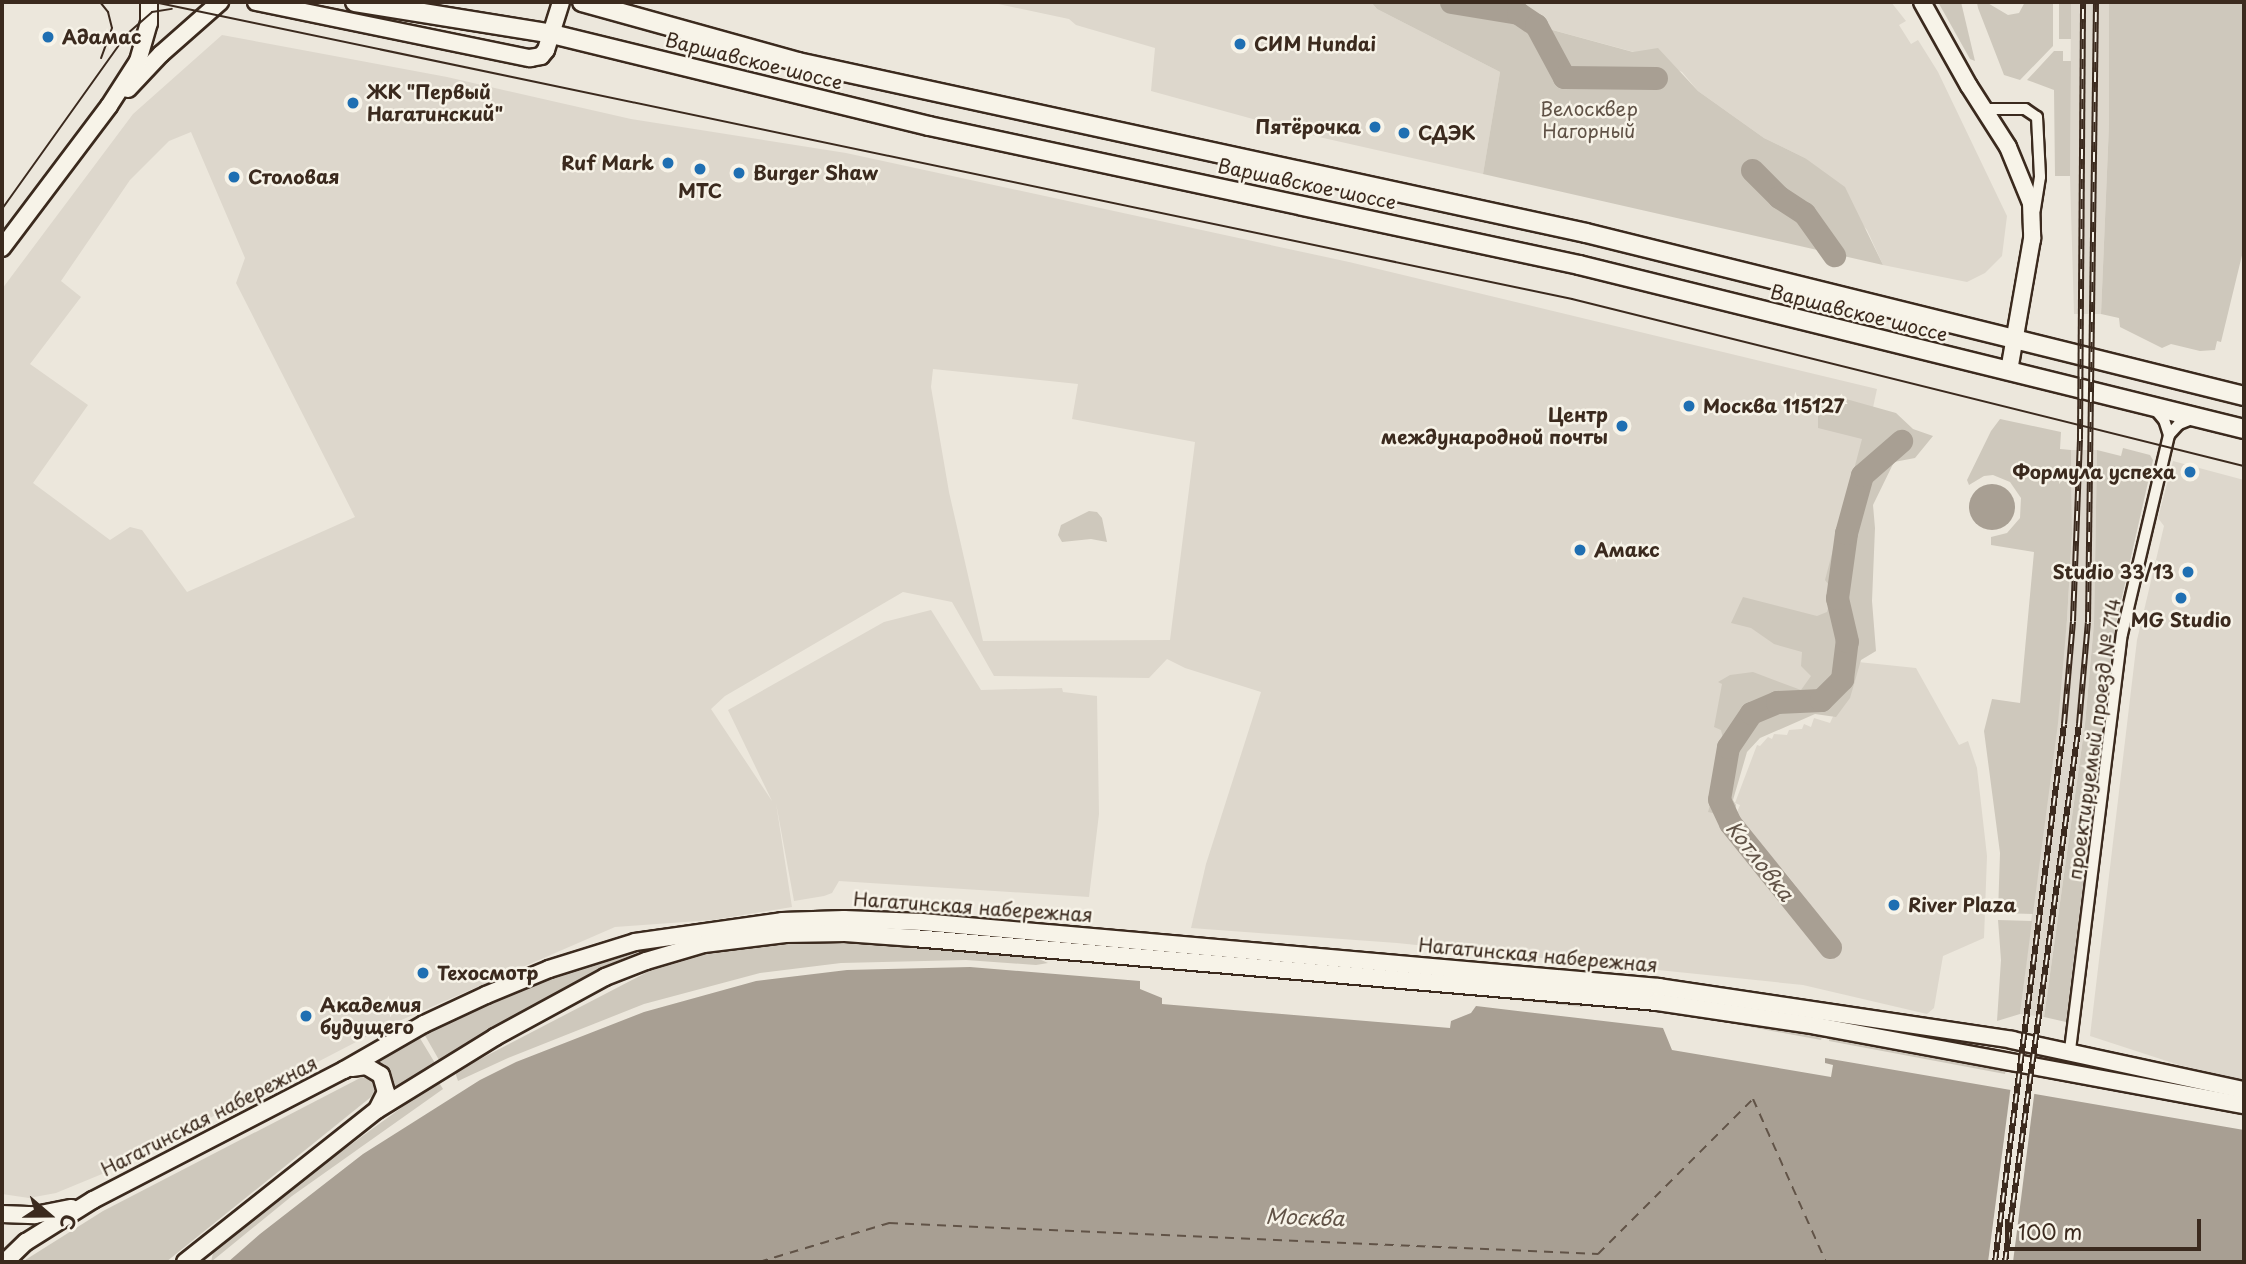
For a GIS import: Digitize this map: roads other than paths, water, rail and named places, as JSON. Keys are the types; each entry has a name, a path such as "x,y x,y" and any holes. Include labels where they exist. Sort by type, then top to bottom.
{"main road":[{"path":"2,248 109,106 145,44 149,2"},
{"path":"109,106 161,54 220,2"},
{"path":"256,2 530,58 541,56 552,34 561,2"},
{"name":"Варшавское шоссе","path":"355,2 552,34 929,126 1579,265 2244,429"},
{"name":"Варшавское шоссе","path":"582,2 799,62 1586,233 2244,396"},
{"path":"1922,2 1983,109 2008,147 2025,187 2033,220 2017,338 2009,371"},
{"name":"Нагатинская набережная","path":"5,1262 26,1242 93,1200 344,1070 424,1024 486,995 579,959 670,936 782,921 844,919 922,922 1592,980 1727,995 2070,1050 2244,1090"},
{"name":"Нагатинская набережная","path":"185,1262 377,1110 495,1037 605,977 646,961 704,944 785,934 845,933 914,938 1638,1000 1807,1024 2007,1064 2162,1088 2244,1105"},
{"path":"344,1070 366,1066 381,1076 386,1092 377,1110"},
{"path":"2,1214 47,1214 93,1200"}],"street":[{"path":"1983,109 2025,109 2037,117 2040,177 2033,220"},
{"path":"2151,405 2164,420 2168,435"},
{"path":"2168,435 2179,424 2198,417"},
{"name":"проектируемый проезд № 714","path":"2070,1050 2123,634 2168,435"}],"water":[{"path":"1992,484 2008,491 2015,507 2008,523 1992,530 1976,523 1969,507 1976,491"},
{"name":"Москва","path":"970,967 1140,981 1140,989 1162,998 1162,1004 1450,1028 1451,1021 1471,1013 1476,1006 1663,1028 1672,1050 1831,1077 1833,1065 1825,1063 1825,1058 2244,1130 2244,1262 228,1262 363,1154 480,1080 516,1062 644,1012 756,981 847,970"}],"waterway":[{"name":"Котловка","path":"1451,2 1518,13 1536,25 1564,77 1656,78"},
{"name":"Котловка","path":"1752,170 1779,197 1804,213 1834,255"},
{"name":"Котловка","path":"1830,947 1730,823 1719,799 1728,747 1751,713 1777,702 1821,700 1842,679 1847,641 1837,598 1846,533 1862,475 1901,441"}],"tram line":[{"path":"100,2 108,12 112,28 101,58"},
{"path":"154,2 1572,299 2244,466"},
{"path":"2,209 127,34 152,12 172,9"}],"railway":[{"path":"1995,1262 2064,724 2073,621 2080,439 2083,2"},
{"path":"2005,1262 2079,724 2088,622 2096,2"}],"place":[{"name":"Адамас","path":"48,37"},
{"name":"СИМ Hundai","path":"1240,44"},
{"name":"ЖК \"Первый Нагатинский\"","path":"353,103"},
{"name":"Пятёрочка","path":"1375,127"},
{"name":"СДЭК","path":"1404,133"},
{"name":"Ruf Mark","path":"668,163"},
{"name":"МТС","path":"700,169"},
{"name":"Burger Shaw","path":"739,173"},
{"name":"Столовая","path":"234,177"},
{"name":"Москва 115127","path":"1689,406"},
{"name":"Центр международной почты","path":"1622,426"},
{"name":"Формула успеха","path":"2190,472"},
{"name":"Амакс","path":"1580,550"},
{"name":"Studio 33/13","path":"2188,572"},
{"name":"MG Studio","path":"2181,598"},
{"name":"River Plaza","path":"1894,905"},
{"name":"Техосмотр","path":"423,973"},
{"name":"Академия будущего","path":"306,1016"}],"park label":[{"name":"Велосквер Нагорный","path":"1589,120"}]}
